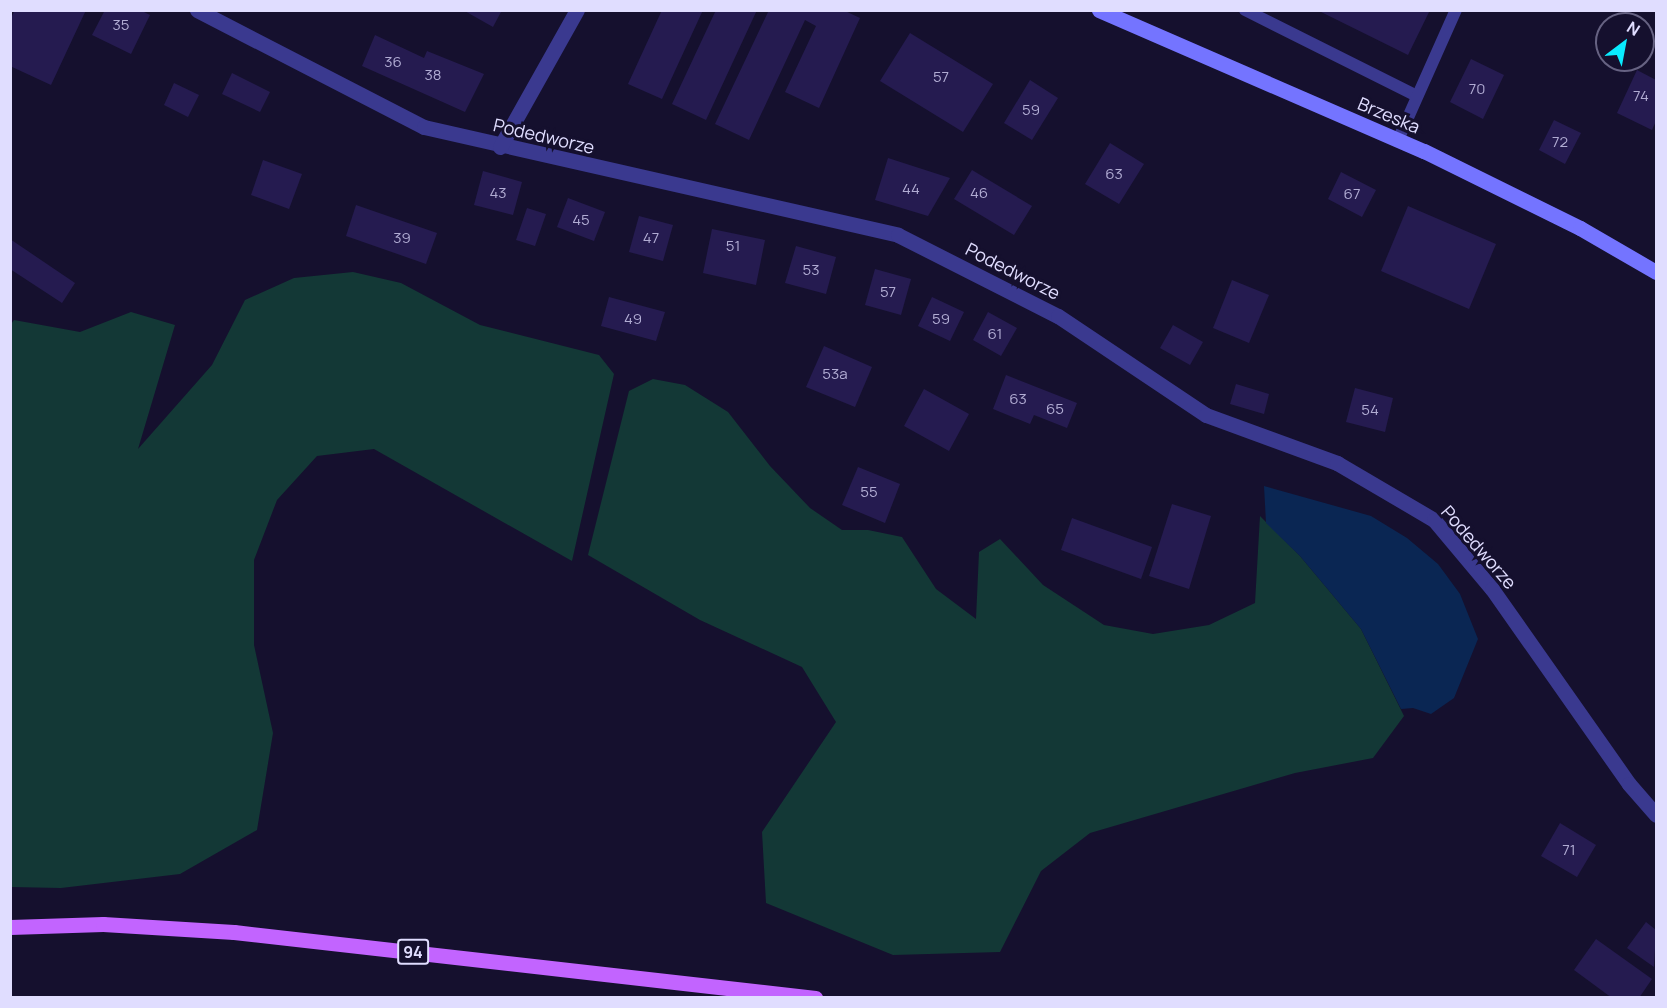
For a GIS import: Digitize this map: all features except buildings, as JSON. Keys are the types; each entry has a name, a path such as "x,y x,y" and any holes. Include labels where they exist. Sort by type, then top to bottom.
{"main road":[{"name":"Brzeska","path":"1102,11 1398,140 1570,222 1656,272"},
{"name":"94","path":"10,927 103,924 234,932 815,998"}],"street":[{"name":"Podedworze","path":"197,10 424,127 500,147 898,235 1058,316 1206,415 1337,463 1434,520 1491,589 1629,784 1656,815"},
{"path":"500,147 577,10"}],"lane":[{"path":"1245,10 1417,96"},
{"path":"1398,140 1456,10"}],"green space":[{"path":"353,272 401,283 480,325 599,355 614,374 572,561 374,449 317,456 277,500 254,560 254,645 273,733 257,830 180,874 61,888 11,887 11,324 14,320 80,332 131,312 175,325 138,449 212,365 245,300 294,278"},
{"path":"653,379 685,385 728,412 770,466 810,508 842,530 868,530 902,537 936,589 976,619 979,552 1000,539 1043,585 1104,625 1153,634 1209,625 1255,603 1260,516 1300,556 1361,629 1404,716 1373,758 1295,773 1090,833 1041,871 1000,952 893,955 766,903 762,832 836,722 802,667 700,620 588,555 629,391"}],"water":[{"path":"1264,486 1371,516 1407,538 1438,564 1460,594 1478,639 1454,698 1431,714 1413,708 1401,709 1361,629 1300,556 1266,523"}]}
